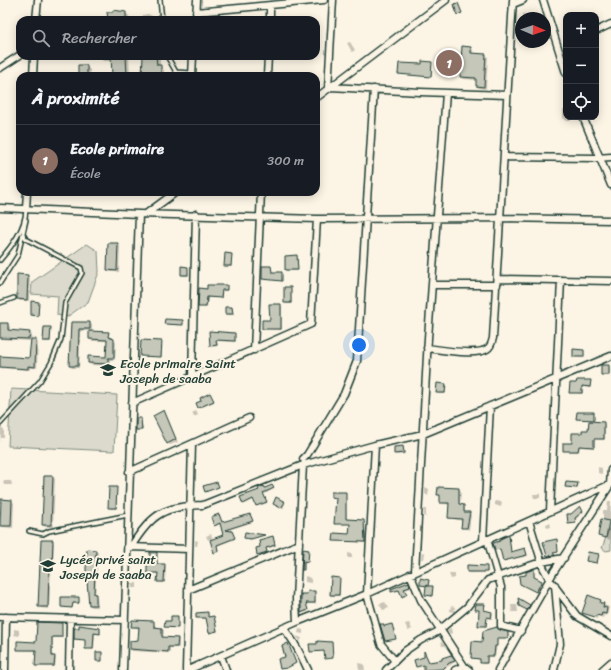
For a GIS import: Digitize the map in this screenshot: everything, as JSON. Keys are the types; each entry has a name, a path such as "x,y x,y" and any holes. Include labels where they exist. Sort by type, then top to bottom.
{"street":[{"path":"36,16 38,0"},
{"path":"196,16 197,0"},
{"path":"196,12 324,0"},
{"path":"329,88 333,0"},
{"path":"320,95 446,0"},
{"path":"427,348 468,352 487,350 492,344 494,333 513,2 522,0"},
{"path":"543,0 563,63"},
{"path":"270,6 270,16"},
{"path":"599,30 611,24"},
{"path":"558,47 563,45"},
{"path":"0,68 16,58"},
{"path":"33,72 34,60"},
{"path":"192,72 194,60"},
{"path":"268,60 268,72"},
{"path":"329,88 507,94"},
{"path":"297,622 303,462 344,394 357,360 374,89"},
{"path":"446,93 412,573 421,600 440,628 461,669"},
{"path":"584,120 611,184"},
{"path":"504,157 599,158 611,156"},
{"path":"26,209 27,196"},
{"path":"146,214 171,196"},
{"path":"254,350 260,196"},
{"path":"0,208 138,214 196,214 317,219 501,218 611,220"},
{"path":"123,670 129,547 129,472 138,214"},
{"path":"192,377 196,214"},
{"path":"132,403 311,324 317,219"},
{"path":"432,285 561,280 611,281"},
{"path":"550,511 561,280"},
{"path":"129,547 163,510 203,505 303,462 423,434 556,377 611,356"},
{"path":"490,406 485,540 501,587 501,626 521,631"},
{"path":"129,472 249,418"},
{"path":"192,444 187,670 297,622 367,594 610,484"},
{"path":"375,445 367,594 381,644 394,661"},
{"path":"498,670 521,631 553,583 564,558 610,484 611,470"},
{"path":"529,521 541,562 553,583 577,616 611,636"},
{"path":"188,590 300,544"},
{"path":"129,547 189,550"},
{"path":"386,670 394,661 414,645 434,634 467,607 488,580 541,562 564,558"},
{"path":"553,583 560,644 554,670"},
{"path":"5,670 3,617 125,620"},
{"path":"68,670 70,619"},
{"path":"283,628 290,635 308,670"},
{"path":"221,656 226,670"},
{"path":"601,670 611,662"}],"lane":[{"path":"160,0 162,16"},
{"path":"169,60 174,72"},
{"path":"0,283 18,255 24,234 26,209"},
{"path":"0,260 18,235 26,220"},
{"path":"0,424 40,381 51,363 61,338 65,302 82,273 81,268 26,239 24,234"},
{"path":"0,303 14,298"},
{"path":"28,531 43,534 49,531 128,515"}],"shaded area":[{"path":"87,244 98,251 99,272 88,302 67,317 57,315 58,296 31,294 32,282"},
{"path":"11,389 117,395 114,451 8,446"},
{"path":"611,524 611,550 606,551 602,548"}],"building":[{"path":"458,3 462,13 457,15 454,4"},
{"path":"113,10 126,12 126,16 108,16 107,12 113,12"},
{"path":"462,46 471,47 471,53 486,54 484,87 476,86 476,78 460,77"},
{"path":"111,60 126,60 127,72 112,72"},
{"path":"143,60 156,60 157,65 161,65 161,72 142,72"},
{"path":"422,61 432,62 431,77 398,74 399,63 422,64"},
{"path":"78,65 87,65 87,72 78,72"},
{"path":"108,243 118,243 117,271 107,270"},
{"path":"225,253 232,254 231,266 224,266"},
{"path":"297,255 298,270 285,270 285,256"},
{"path":"181,266 188,267 188,275 181,275"},
{"path":"262,266 271,266 272,272 282,272 282,281 262,279"},
{"path":"17,274 28,275 27,300 17,299"},
{"path":"207,285 227,285 227,290 222,290 221,298 207,297 206,307 198,307 199,288 207,289"},
{"path":"284,287 291,287 291,303 284,303"},
{"path":"31,301 39,302 38,316 31,315"},
{"path":"269,304 281,304 281,329 262,329 262,320 270,320"},
{"path":"225,307 232,307 233,314 225,314"},
{"path":"165,319 183,320 183,325 164,324"},
{"path":"71,322 90,322 90,329 79,329 78,366 69,366"},
{"path":"0,323 8,323 8,330 30,332 29,339 0,338"},
{"path":"44,327 51,327 50,341 43,341"},
{"path":"89,331 109,332 108,337 114,339 114,358 108,358 108,364 88,363 88,356 106,357 107,340 89,339"},
{"path":"209,331 235,333 235,341 216,340 217,345 210,346"},
{"path":"31,339 36,339 35,367 28,366 28,369 0,367 0,356 29,358"},
{"path":"141,340 162,341 161,357 140,356"},
{"path":"573,349 584,350 584,357 573,357"},
{"path":"601,365 609,365 609,375 601,375"},
{"path":"577,380 591,380 590,387 582,386 582,393 569,393 570,383 576,383"},
{"path":"437,383 446,384 445,393 436,393"},
{"path":"210,393 214,401 198,408 196,403 201,401 200,398"},
{"path":"164,410 176,439 167,444 153,416"},
{"path":"577,412 594,412 594,420 576,419"},
{"path":"136,418 141,418 142,430 136,430"},
{"path":"589,421 604,422 604,439 594,439 594,447 579,446 578,451 563,451 563,443 572,443 572,433 582,433 582,430 588,430"},
{"path":"403,446 404,453 394,454 394,447"},
{"path":"44,476 53,476 51,525 42,525"},
{"path":"217,482 219,487 205,492 203,486"},
{"path":"566,482 578,483 577,488 565,487"},
{"path":"272,485 274,488 263,493 267,502 256,506 253,499 243,504 240,497 259,490 258,488 264,486 265,488"},
{"path":"109,487 117,487 116,508 108,508"},
{"path":"438,487 459,488 459,504 464,505 464,512 470,512 467,528 461,528 462,519 448,518 449,503 440,503 440,495 437,495"},
{"path":"331,492 346,492 346,519 364,520 365,542 333,541 334,533 349,534 350,524 334,524 336,498 331,497"},
{"path":"276,497 285,502 281,508 273,504"},
{"path":"1,499 12,500 11,526 0,526"},
{"path":"580,506 583,511 575,518 576,523 568,524 567,514 571,514"},
{"path":"219,514 222,522 250,514 253,521 225,530 232,531 235,538 217,545 218,551 214,553 210,540 223,535 220,523 214,526 211,517"},
{"path":"601,519 609,521 606,538 598,536"},
{"path":"245,532 265,535 251,539 244,538"},
{"path":"509,535 511,552 525,548 527,555 503,561 500,549 495,550 493,543 500,541 500,539"},
{"path":"273,536 275,545 266,548 267,552 257,555 256,548 260,547 259,540"},
{"path":"557,539 558,552 553,553 555,555 547,556 543,542"},
{"path":"41,540 53,540 52,566 49,566 48,607 38,607"},
{"path":"87,549 96,550 94,594 96,594 96,605 89,605 86,569"},
{"path":"303,549 309,550 308,562 304,561 304,570 302,570"},
{"path":"150,552 157,552 157,564 165,564 164,582 157,582 158,573 147,573 147,565 150,565"},
{"path":"588,552 599,554 597,563 586,561"},
{"path":"467,565 487,566 487,572 467,572"},
{"path":"534,569 534,577 542,581 536,592 520,584 519,576 526,575 526,572"},
{"path":"331,577 340,578 339,595 330,595"},
{"path":"420,578 429,580 428,586 420,585"},
{"path":"409,582 410,587 404,589 407,594 402,597 399,590 391,592 391,589"},
{"path":"426,586 433,586 432,596 425,595"},
{"path":"308,591 315,591 315,603 306,603 308,610 301,613 301,594 307,594"},
{"path":"588,595 601,600 600,603 604,603 603,607 607,608 606,614 602,613 601,616 596,615 595,617 582,613"},
{"path":"61,597 79,597 79,603 73,603 72,608 61,607"},
{"path":"518,598 530,605 527,610 519,606"},
{"path":"476,604 485,604 484,610 492,612 491,618 487,617 486,626 478,626 479,610 475,610"},
{"path":"208,612 208,617 214,616 217,631 209,633 206,618 196,618 196,613"},
{"path":"171,616 178,616 178,628 164,627 165,621 171,621"},
{"path":"132,620 154,621 154,627 162,628 162,637 178,638 177,647 168,647 168,652 130,649 130,641 138,640 139,627 131,627"},
{"path":"37,622 62,623 62,637 52,637 52,656 55,656 54,666 35,666 36,650 17,650 17,641 36,642"},
{"path":"380,624 384,624 384,626 392,624 396,639 385,641"},
{"path":"79,625 100,628 100,634 94,633 93,649 85,649 85,640 74,639 74,628 79,628"},
{"path":"497,627 500,630 508,632 508,638 497,638 497,646 495,646 494,656 487,656 487,663 480,663 480,659 471,658 472,641 482,642 483,631"},
{"path":"317,641 332,642 333,658 325,659 324,651 310,652 309,644 317,644"},
{"path":"288,643 296,663 287,668 280,669 278,659 285,657 282,646"},
{"path":"424,651 429,662 442,660 442,658 451,655 455,661 449,663 443,669 424,670 424,665 416,667 414,660 424,657"},
{"path":"96,652 102,652 102,661 96,661"}],"place":[{"name":"Ecole primaire","path":"449,63"},
{"name":"Ecole primaire Saint Joseph de saaba","path":"108,370"},
{"name":"Lycée privé saint Joseph de saaba","path":"48,566"}]}
